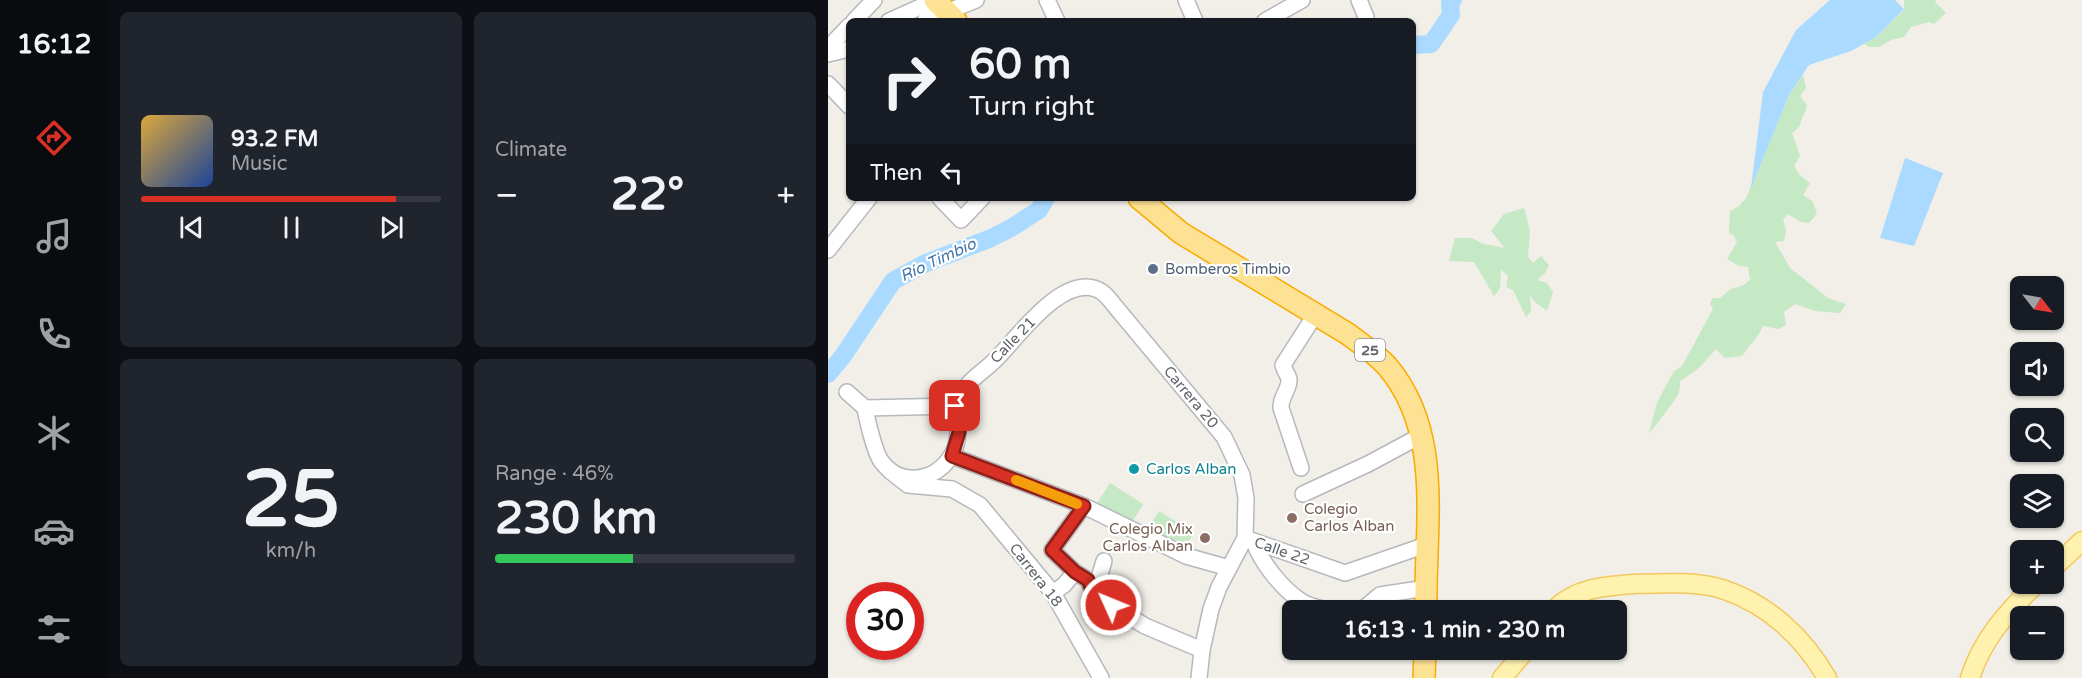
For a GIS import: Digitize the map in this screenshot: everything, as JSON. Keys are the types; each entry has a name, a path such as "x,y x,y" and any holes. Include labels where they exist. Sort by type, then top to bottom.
{"highway":[{"name":"25","path":"1144,201 1181,232 1368,348 1401,386 1422,435 1427,459 1426,600"},
{"path":"1424,678 1425,660"}],"main road":[{"path":"2064,558 2082,542"},
{"path":"1566,600 1593,588 1678,583 1724,590 1748,600 1784,622 1827,678"},
{"path":"1970,678 1979,655 1996,626 2026,594"},
{"path":"1502,678 1517,660"}],"street":[{"path":"857,18 874,0"},
{"path":"900,18 976,0"},
{"path":"1047,0 1056,18"},
{"path":"1186,0 1194,18"},
{"path":"1270,18 1302,0"},
{"path":"1359,0 1366,17"},
{"path":"929,18 942,7"},
{"path":"835,45 846,30"},
{"path":"828,84 846,103"},
{"path":"828,250 867,201"},
{"path":"943,201 961,220 979,201"},
{"name":"Calle 21","path":"955,406 968,384 998,358 1039,312 1056,297 1083,288"},
{"name":"Carrera 20","path":"1083,288 1101,291 1224,437 1242,475 1250,540"},
{"path":"1301,468 1281,408 1280,400 1289,382 1283,365 1316,315"},
{"path":"847,392 865,408 867,425 879,459 890,471 914,479 926,478 938,471 952,456 959,432 955,406 865,408"},
{"path":"1303,494 1368,464 1422,435"},
{"path":"952,456 1084,506 1186,556 1229,568"},
{"name":"Carrera 18","path":"890,471 908,485 952,489 980,506 1053,593 1101,678"},
{"path":"1084,506 1052,550 1075,572 1088,580 1094,595 1145,626 1202,650"},
{"path":"1250,540 1274,576 1299,600"},
{"name":"Calle 22","path":"1199,678 1202,650 1211,609 1229,568 1250,540 1345,573 1426,545"},
{"path":"1094,595 1104,561"},
{"path":"1053,593 1064,585 1075,572"},
{"path":"1374,600 1380,595 1426,588"}],"green space":[{"path":"1904,0 1936,0 1935,2 1946,13 1934,24 1929,22 1911,27 1904,37 1891,40 1879,47 1869,47 1864,44 1876,37 1904,10"},
{"path":"1803,75 1806,88 1800,96 1807,105 1800,126 1792,133 1800,156 1794,166 1810,183 1803,195 1813,202 1817,214 1809,223 1801,222 1788,214 1783,220 1786,230 1784,241 1775,242 1790,268 1828,298 1846,304 1840,313 1815,311 1795,304 1784,312 1786,325 1779,329 1763,326 1742,356 1725,358 1716,349 1698,369 1680,381 1678,395 1649,433 1657,403 1674,371 1682,366 1713,309 1710,303 1713,298 1720,298 1731,289 1742,286 1750,280 1748,267 1739,266 1727,259 1737,242 1729,233 1730,211 1746,198 1789,95"},
{"path":"1524,208 1530,231 1528,257 1533,263 1541,256 1549,265 1545,273 1537,280 1547,283 1553,292 1547,311 1530,295 1531,311 1526,317 1513,290 1506,287 1508,276 1501,269 1500,288 1494,296 1474,262 1449,261 1455,238 1471,238 1484,244 1505,248 1491,231 1504,214"},
{"path":"1110,483 1143,504 1130,526 1096,505"},
{"path":"1159,511 1194,533 1181,554 1146,532"}],"water":[{"path":"1830,0 1895,0 1904,9 1876,37 1851,51 1809,65 1789,95 1751,188 1763,92 1796,30"},
{"path":"1905,158 1943,173 1914,246 1880,238"}],"waterway":[{"name":"Río Timbio","path":"1416,45 1431,44 1451,15 1450,3 1453,0"},
{"name":"Río Timbio","path":"828,374 843,356 893,281 926,263 1011,228 1039,210 1044,201"}],"slow traffic":[{"path":"1016,480 1077,504"}],"place":[{"name":"Bomberos Timbio","path":"1153,269"},
{"name":"Carlos Alban","path":"1134,469"},
{"name":"Colegio Carlos Alban","path":"1292,518"},
{"name":"Colegio Mix Carlos Alban","path":"1205,538"}],"route":[{"path":"955,406 959,432 952,456 1084,506 1052,550 1075,572 1088,580 1094,595 1111,605"}]}
